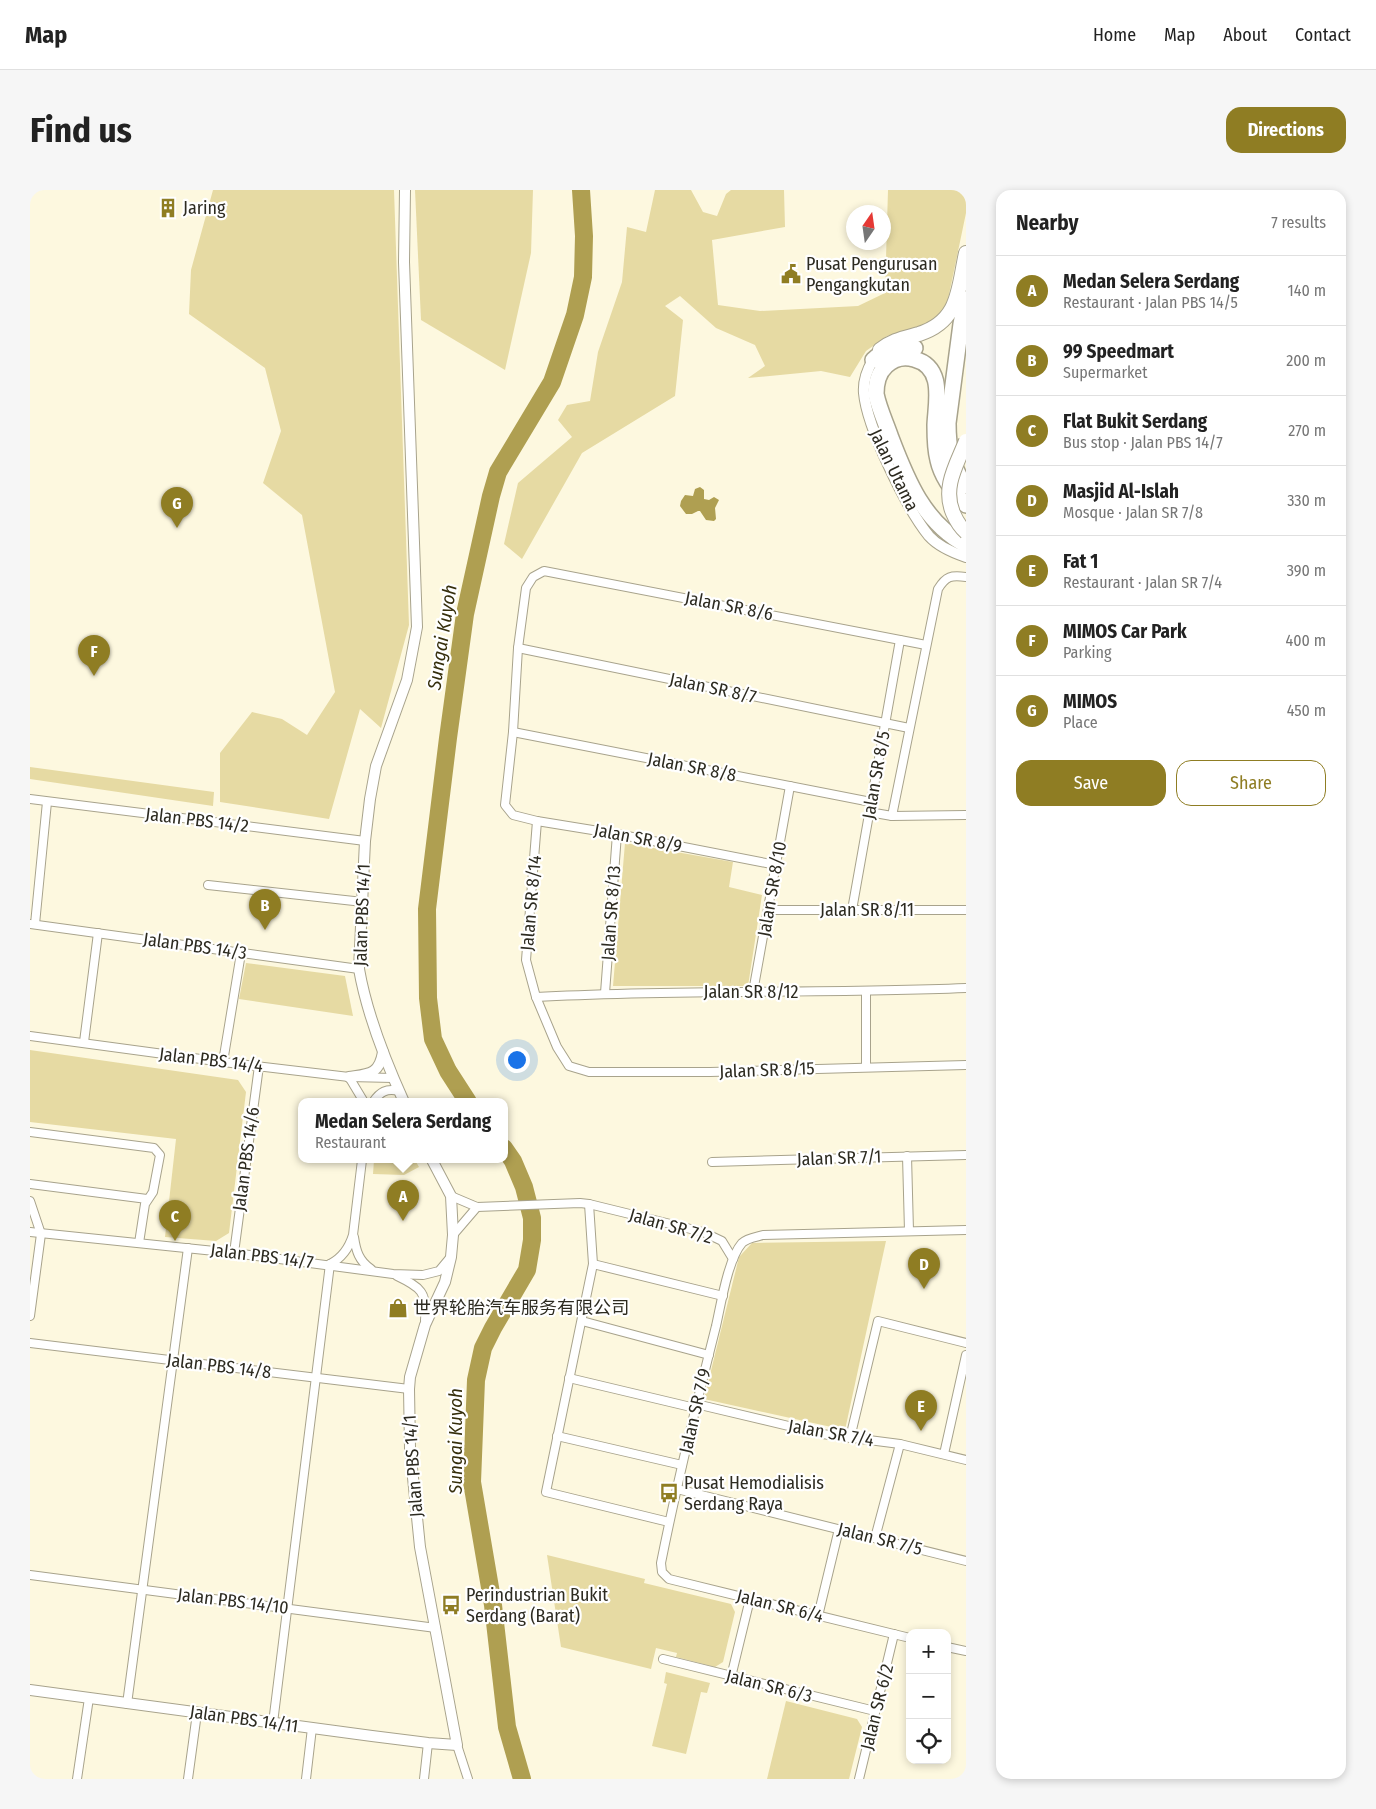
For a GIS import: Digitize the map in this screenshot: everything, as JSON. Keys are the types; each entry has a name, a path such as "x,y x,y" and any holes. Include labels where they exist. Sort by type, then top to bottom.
{"highway":[{"path":"873,360 875,355 888,344 929,330 946,319 955,300 966,253"},
{"path":"966,298 949,407 948,437 952,463 966,486"},
{"path":"873,360 884,351 901,347 916,349 929,354 941,366 946,377 949,407"},
{"path":"966,505 946,482 938,462 935,440 937,386 932,372 925,364 916,359 904,357 896,359 886,365 880,373 876,394 902,468 912,489 927,512 944,531 966,546"},
{"path":"966,440 950,480 948,498 958,524 966,532"}],"street":[{"name":"Jalan PBS 14/1","path":"402,1098 393,1078 362,986 359,969 365,841 370,799 376,766 407,680 416,627 404,262 405,190"},
{"name":"Jalan Utama","path":"873,360 865,376 865,401 875,434 895,479 930,538 953,552 966,557"},
{"name":"Jalan SR 8/6","path":"518,648 526,588 533,577 544,571 926,645"},
{"name":"Jalan SR 8/5","path":"892,816 938,589 943,580 953,575 966,577"},
{"name":"Jalan SR 8/5","path":"852,910 900,640"},
{"name":"Jalan SR 8/7","path":"518,648 909,728"},
{"path":"514,732 518,648"},
{"name":"Jalan SR 8/8","path":"514,732 871,802"},
{"name":"Jalan SR 8/9","path":"514,732 506,805 513,814 537,821 617,834 776,865"},
{"name":"Jalan SR 8/10","path":"753,992 790,786"},
{"name":"Jalan PBS 14/2","path":"30,799 365,841"},
{"path":"32,924 47,802"},
{"path":"869,812 892,816 966,815"},
{"name":"Jalan SR 8/14","path":"537,821 526,960 536,996 557,1047 569,1066"},
{"name":"Jalan SR 8/13","path":"605,993 617,834"},
{"path":"208,885 363,902"},
{"name":"Jalan SR 8/11","path":"768,910 966,910"},
{"name":"Jalan PBS 14/3","path":"32,924 359,969"},
{"path":"84,1042 98,933"},
{"path":"223,1062 241,953"},
{"name":"Jalan SR 8/12","path":"536,996 605,993 866,991 966,988"},
{"path":"866,991 866,1068"},
{"name":"Jalan PBS 14/4","path":"30,1036 349,1077 393,1078"},
{"path":"362,1098 349,1077 369,1074 379,1068 384,1051"},
{"name":"Jalan SR 8/15","path":"569,1066 589,1072 710,1072 966,1065"},
{"name":"Jalan PBS 14/6","path":"234,1253 259,1066"},
{"path":"377,1098 384,1091 390,1089 399,1091"},
{"path":"30,1132 154,1148 160,1154 153,1192 147,1199 139,1243"},
{"name":"Jalan SR 7/1","path":"712,1162 966,1155"},
{"path":"907,1156 909,1231"},
{"path":"273,1723 330,1264 340,1259 351,1244 354,1235 362,1163"},
{"name":"Jalan PBS 14/1","path":"434,1163 451,1196 453,1235 451,1257 441,1291 424,1325 409,1389 410,1448 415,1508 424,1570 457,1745 468,1779"},
{"path":"30,1184 147,1199"},
{"name":"Jalan SR 7/2","path":"451,1196 477,1207 589,1204 703,1232 722,1241 733,1259"},
{"path":"30,1316 41,1234 31,1202"},
{"path":"589,1204 594,1264 546,1492 669,1522"},
{"path":"453,1235 477,1207"},
{"name":"Jalan SR 7/2","path":"733,1259 741,1244 747,1239 763,1236 966,1230"},
{"name":"Jalan PBS 14/7","path":"30,1232 330,1264 393,1274 423,1275 438,1271 451,1257"},
{"path":"354,1235 356,1251 362,1264 373,1271"},
{"path":"127,1704 188,1248"},
{"name":"Jalan SR 7/9","path":"660,1563 696,1406 733,1259"},
{"path":"594,1264 723,1296"},
{"name":"Jalan PBS 14/7","path":"393,1274 417,1286 424,1296 426,1308 424,1325"},
{"path":"582,1321 709,1355"},
{"path":"850,1438 876,1323 879,1321 966,1343"},
{"name":"Jalan PBS 14/8","path":"30,1343 409,1389"},
{"path":"944,1454 966,1355"},
{"name":"Jalan SR 7/4","path":"569,1378 822,1434 900,1444 966,1460"},
{"path":"557,1436 682,1466"},
{"path":"875,1538 900,1444"},
{"name":"Jalan SR 7/5","path":"677,1489 966,1561"},
{"path":"818,1616 839,1529"},
{"name":"Jalan SR 6/4","path":"660,1563 662,1572 669,1579 906,1637"},
{"name":"Jalan PBS 14/10","path":"30,1575 436,1628"},
{"path":"732,1677 750,1599"},
{"name":"Jalan SR 6/2","path":"859,1779 894,1634"},
{"path":"951,1648 966,1651"},
{"name":"Jalan SR 6/3","path":"663,1659 875,1711"},
{"name":"Jalan PBS 14/11","path":"30,1690 428,1743 457,1745"},
{"path":"77,1779 89,1698"},
{"path":"188,1779 197,1713"},
{"path":"306,1779 312,1728"},
{"path":"424,1779 428,1743"}],"shaded area":[{"path":"213,190 394,190 409,625 381,728 360,709 329,819 220,802 220,753 252,712 282,719 307,735 335,692 302,515 263,483 281,431 265,368 189,314 191,270"},
{"path":"415,190 533,190 531,253 505,370 421,320"},
{"path":"655,190 691,190 703,212 717,216 726,194 731,190 784,190 785,227 712,240 718,305 760,311 858,306 885,293 886,250 891,250 891,205 888,205 888,190 966,190 966,213 946,309 928,326 887,336 866,351 850,377 821,371 748,378 765,366 755,345 716,328 680,296 665,306 683,320 675,396 582,453 522,559 504,544 518,483 572,437 558,420 567,405 590,401 598,352 622,282 627,227 646,232"},
{"path":"700,487 704,490 704,499 709,500 714,497 719,500 715,508 716,519 714,521 706,520 700,511 686,514 680,506 685,495 693,496 695,489"},
{"path":"30,767 214,792 213,806 30,779"},
{"path":"625,843 733,862 729,887 762,895 748,986 613,986"},
{"path":"246,963 345,976 353,1016 239,999"},
{"path":"30,1050 238,1080 246,1092 229,1233 216,1241 165,1237 176,1139 30,1122"},
{"path":"374,1163 417,1163 419,1167 404,1175 373,1174"},
{"path":"886,1241 845,1430 704,1399 739,1257 752,1243"},
{"path":"547,1555 645,1579 644,1583 731,1604 735,1612 723,1662 715,1667 676,1657 677,1653 656,1648 651,1669 561,1647"},
{"path":"666,1672 710,1683 707,1693 701,1692 686,1754 652,1746 667,1684 664,1683"},
{"path":"786,1701 857,1719 862,1727 849,1779 767,1779"}],"waterway":[{"name":"Sungai Kuyoh","path":"465,1098 448,1071 433,1039 428,998 427,909 448,738 465,614 498,472 552,382 575,315 583,277 584,236 581,190"},
{"name":"Sungai Kuyoh","path":"508,1154 524,1187 532,1218 532,1240 527,1270 483,1348 476,1380 472,1482 493,1605 507,1727 522,1779"}],"place":[{"name":"Jaring","path":"168,208"},
{"name":"Pusat Pengurusan Pengangkutan","path":"791,274"},
{"name":"MIMOS","path":"177,528"},
{"name":"MIMOS Car Park","path":"94,676"},
{"name":"99 Speedmart","path":"265,930"},
{"name":"Medan Selera Serdang","path":"403,1221"},
{"name":"Flat Bukit Serdang","path":"175,1241"},
{"name":"Masjid Al-Islah","path":"924,1289"},
{"name":"世界轮胎汽车服务有限公司","path":"398,1308"},
{"name":"Fat 1","path":"921,1431"},
{"name":"Pusat Hemodialisis Serdang Raya","path":"669,1493"},
{"name":"Perindustrian Bukit Serdang (Barat)","path":"451,1605"}]}
